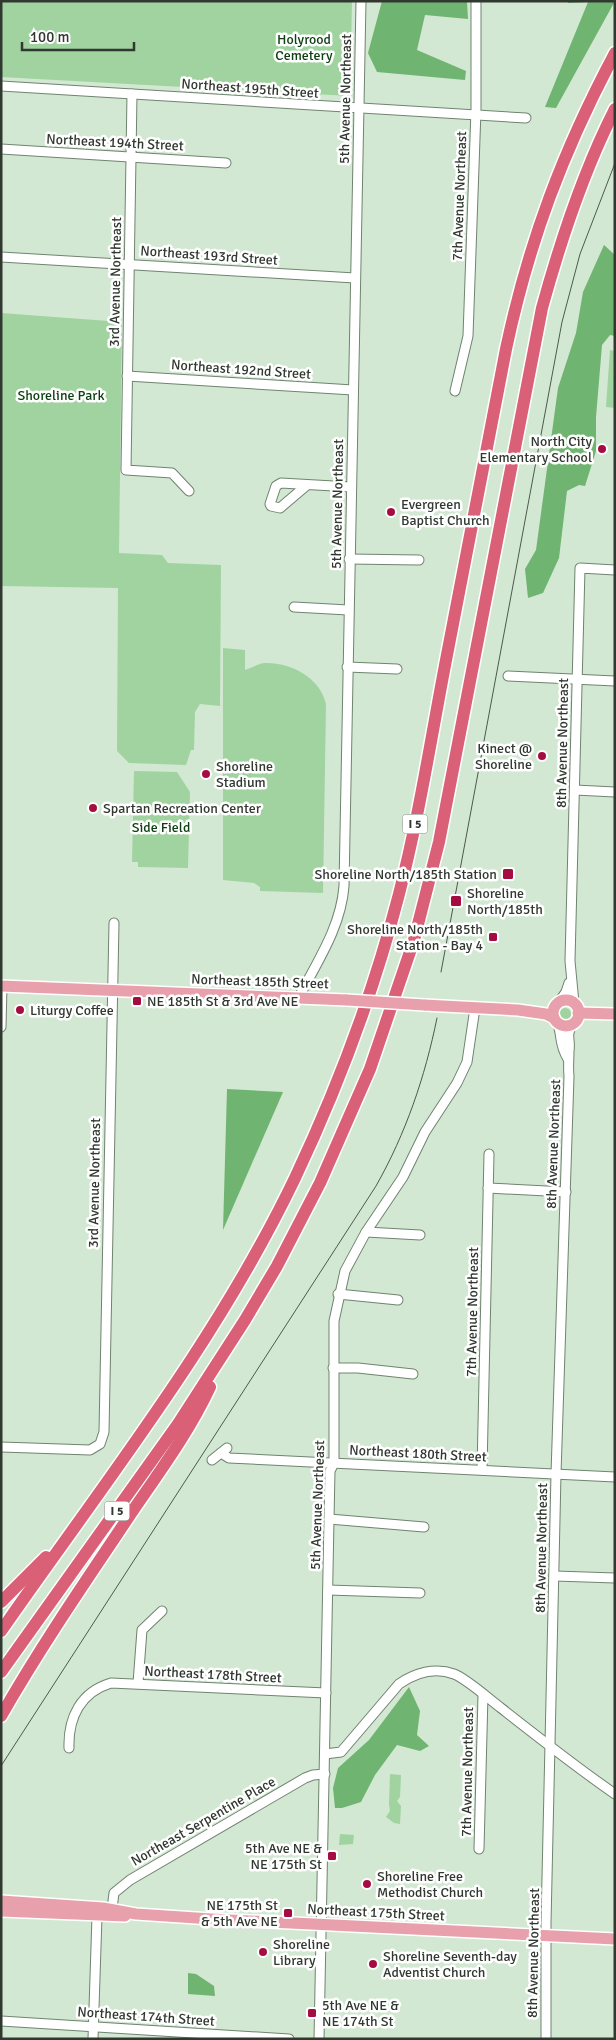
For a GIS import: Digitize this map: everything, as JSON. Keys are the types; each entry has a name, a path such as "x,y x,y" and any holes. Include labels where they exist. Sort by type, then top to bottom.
{"highway":[{"name":"I 5","path":"1,1631 188,1366 237,1288 267,1234 301,1165 332,1094 354,1037 388,933 412,839 506,349 522,278 556,178 581,120 615,53"},
{"name":"I 5","path":"1,1672 168,1438 228,1346 280,1260 333,1155 381,1040 414,940 447,802 542,308 579,189 615,109"},
{"path":"1,1716 88,1578 194,1420 228,1346"},
{"path":"1,1602 68,1536"}],"main road":[{"name":"Northeast 185th Street","path":"2,986 299,997 518,1010 546,1014 555,1020"},
{"path":"576,1008 576,1020 573,1023 564,1026 555,1020 553,1010 558,1003 567,1000 576,1008 615,1014"},
{"name":"Northeast 185th Street","path":"518,1010 528,1006 558,1003"},
{"name":"Northeast 175th Street","path":"1,1900 112,1909 136,1914 615,1939"},
{"name":"Northeast 175th Street","path":"1,1911 119,1917 136,1914"}],"street":[{"name":"5th Avenue Northeast","path":"299,997 339,919 343,902 361,1"},
{"name":"7th Avenue Northeast","path":"455,391 468,336 476,115 476,1"},
{"name":"Northeast 195th Street","path":"1,86 526,118"},
{"name":"3rd Avenue Northeast","path":"132,94 126,470 172,473 189,491"},
{"name":"Northeast 194th Street","path":"1,149 226,163"},
{"name":"Northeast 193rd Street","path":"1,257 355,278"},
{"name":"Northeast 192nd Street","path":"128,376 353,390"},
{"path":"307,485 351,487"},
{"path":"349,559 419,560"},
{"name":"8th Avenue Northeast","path":"576,1008 570,978 572,831 575,790 580,568 615,570"},
{"path":"294,607 348,610"},
{"path":"347,667 397,669"},
{"path":"508,676 615,681"},
{"path":"575,790 615,792"},
{"name":"3rd Avenue Northeast","path":"1,1447 90,1450 100,1444 104,1432 114,923"},
{"name":"8th Avenue Northeast","path":"558,1003 566,992 570,978"},
{"path":"1,1027 2,986"},
{"name":"5th Avenue Northeast","path":"318,2039 330,1471 334,1463 334,1321 338,1294 345,1271 366,1232 390,1198 425,1132 457,1083 467,1062 475,1008"},
{"name":"8th Avenue Northeast","path":"555,1020 560,1031 560,1043 568,1059"},
{"name":"8th Avenue Northeast","path":"546,2039 546,1935 556,1474 566,1192 568,1059 570,1050 567,1038 573,1023"},
{"name":"7th Avenue Northeast","path":"482,1470 489,1154"},
{"path":"488,1188 566,1192"},
{"path":"366,1232 420,1236"},
{"path":"338,1294 398,1300"},
{"path":"333,1368 358,1368 414,1374"},
{"name":"Northeast 180th Street","path":"212,1460 224,1450 229,1458 615,1477"},
{"path":"329,1519 424,1527"},
{"path":"554,1576 615,1578"},
{"path":"328,1590 420,1593"},
{"path":"138,1684 142,1630 162,1611"},
{"path":"325,1754 342,1752 400,1684 410,1677 432,1672 455,1675 615,1794"},
{"name":"Northeast 178th Street","path":"69,1748 68,1731 81,1703 99,1686 111,1682 326,1693"},
{"name":"7th Avenue Northeast","path":"479,1849 483,1695"},
{"name":"Northeast Serpentine Place","path":"112,1909 114,1893 130,1880 305,1778 325,1774"},
{"path":"93,2039 97,1916"},
{"name":"Northeast 174th Street","path":"1,2022 93,2026 205,2037 289,2039"}],"green space":[{"name":"Holyrood Cemetery","path":"1,1 352,1 350,96 1,77"},
{"path":"382,1 467,1 468,19 425,15 417,50 466,71 465,80 377,72 368,53"},
{"path":"568,1 615,1 556,108 545,107 588,2 568,3"},
{"path":"604,245 615,255 615,336 610,335 602,345 596,417 596,451 585,486 579,485 567,491 559,558 543,593 528,598 525,569 536,550 558,388 576,333 583,292"},
{"name":"Shoreline Park","path":"1,313 122,322 119,553 162,555 168,563 221,565 220,706 200,704 195,712 194,750 191,750 186,765 129,763 117,751 118,588 1,586"},
{"path":"610,350 615,351 615,408 606,407"},
{"path":"223,648 245,650 245,670 264,663 274,663 293,668 311,679 323,694 326,704 323,893 260,891 260,887 254,883 223,880"},
{"name":"Side Field","path":"134,771 177,772 190,792 188,868 138,867 138,862 132,862"},
{"path":"563,1008 567,1008 571,1014 567,1020 563,1020 559,1016 559,1012"},
{"path":"227,1089 283,1092 223,1230"},
{"path":"409,1687 420,1711 417,1735 429,1746 420,1751 397,1745 375,1775 361,1802 342,1808 335,1808 333,1788 338,1768 369,1740"},
{"path":"390,1774 401,1775 400,1797 397,1801 401,1806 400,1824 394,1823 386,1817 390,1811"},
{"path":"340,1834 354,1835 353,1844 339,1845"},
{"path":"188,1973 196,1974 214,1986 215,1996 188,1994"}],"tram line":[{"path":"441,972 562,322 580,254 615,163"},
{"path":"1,1766 376,1186 387,1166 413,1104 427,1062 437,1018"}],"place":[{"name":"North City Elementary School","path":"602,449"},
{"name":"Evergreen Baptist Church","path":"391,512"},
{"name":"Kinect @ Shoreline","path":"542,756"},
{"name":"Shoreline Stadium","path":"206,774"},
{"name":"Spartan Recreation Center","path":"93,808"},
{"name":"Shoreline North/185th Station","path":"508,874"},
{"name":"Shoreline North/185th","path":"456,901"},
{"name":"Shoreline North/185th Station - Bay 4","path":"493,937"},
{"name":"NE 185th St & 3rd Ave NE","path":"137,1001"},
{"name":"Liturgy Coffee","path":"20,1010"},
{"name":"5th Ave NE & NE 175th St","path":"332,1856"},
{"name":"Shoreline Free Methodist Church","path":"367,1884"},
{"name":"NE 175th St & 5th Ave NE","path":"288,1913"},
{"name":"Shoreline Library","path":"263,1952"},
{"name":"Shoreline Seventh-day Adventist Church","path":"373,1964"},
{"name":"5th Ave NE & NE 174th St","path":"312,2013"}]}
